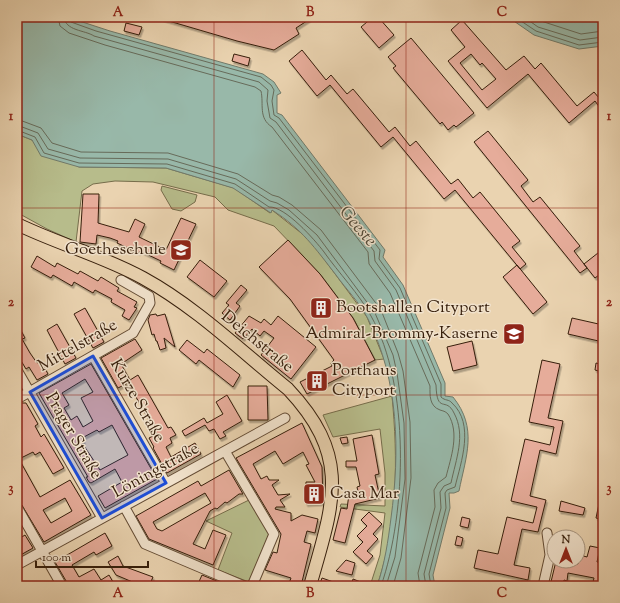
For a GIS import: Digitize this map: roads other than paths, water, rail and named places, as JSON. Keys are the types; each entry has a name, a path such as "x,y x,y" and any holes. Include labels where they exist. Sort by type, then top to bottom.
{"main road":[{"name":"Deichstraße","path":"17,224 48,239 119,267 170,294 288,389 304,406 320,431 326,447 331,462 332,483 328,521 310,586"}],"street":[{"name":"Mittelstraße","path":"17,400 133,333 150,303 149,296 121,280"},
{"name":"Kurze Straße","path":"93,356 166,483"},
{"name":"Prager Straße","path":"17,370 102,518"},
{"name":"Löningstraße","path":"17,565 285,418"},
{"path":"225,451 274,534 252,586"},
{"path":"124,506 145,544 244,586"},
{"path":"17,507 62,586"},
{"path":"543,586 547,569"}],"water":[{"name":"Geeste","path":"17,17 67,17 110,31 263,74 274,82 281,93 277,95 277,113 282,115 385,250 383,257 403,285 445,383 445,396 453,397 461,409 465,420 468,431 467,454 459,491 449,493 450,508 433,575 435,586 377,586 386,552 390,527 396,467 396,442 391,392 386,367 368,319 357,302 314,248 292,224 272,210 271,213 233,188 166,168 79,167 41,156 32,140 17,134"},
{"path":"508,17 603,17 603,46 579,49 534,35"}],"place":[{"name":"Goetheschule","path":"181,250"},
{"name":"Bootshallen Cityport","path":"321,308"},
{"name":"Admiral-Brommy-Kaserne","path":"514,334"},
{"name":"Porthaus Cityport","path":"317,381"},
{"name":"Casa Mar","path":"314,494"}]}
